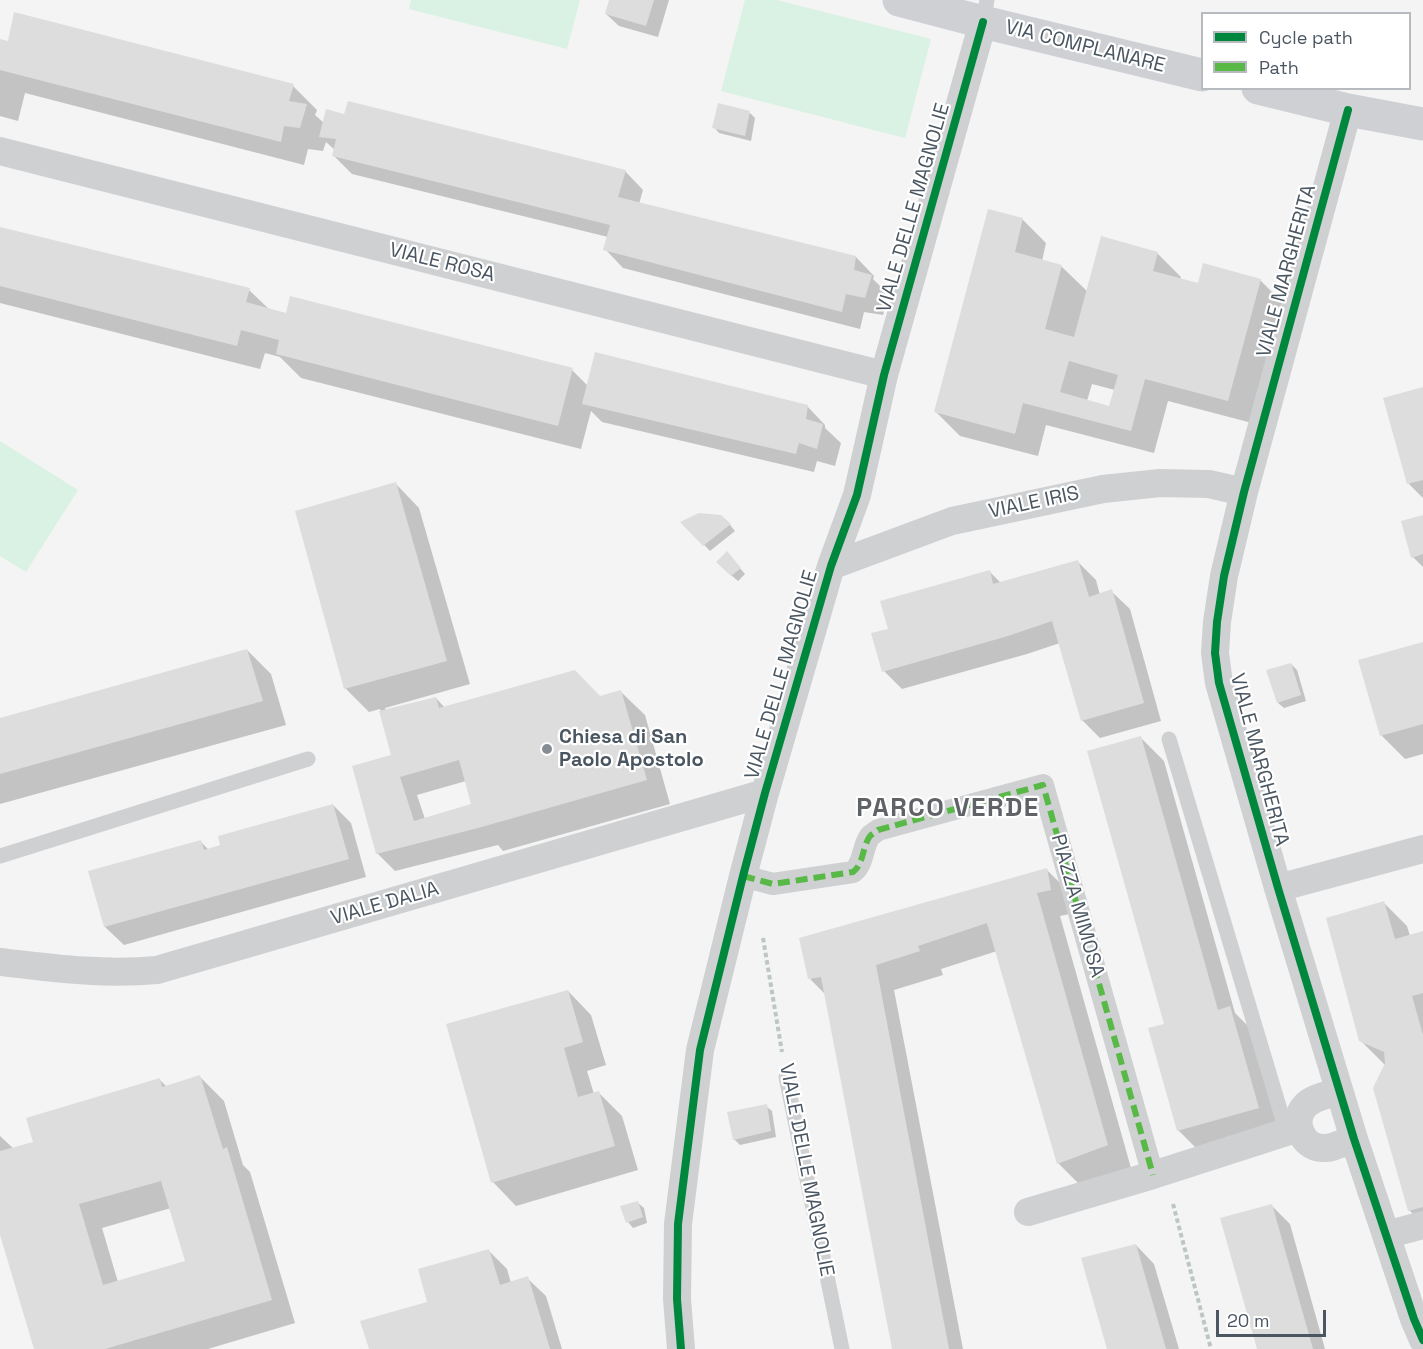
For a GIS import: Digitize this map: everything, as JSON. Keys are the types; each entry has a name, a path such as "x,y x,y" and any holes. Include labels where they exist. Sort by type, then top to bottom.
{"main road":[{"name":"VIA COMPLANARE","path":"899,0 985,11 1201,74"},
{"path":"1266,90 1348,110 1423,124"}],"street":[{"name":"VIALE DELLE MAGNOLIE","path":"681,1349 677,1299 678,1224 700,1050 765,793 831,566 857,495 884,375 985,11"},
{"name":"VIALE MARGHERITA","path":"1348,110 1244,492 1224,576 1215,653 1219,683 1278,888 1354,1139 1423,1340"},
{"name":"VIALE ROSA","path":"0,152 884,375"},
{"name":"VIALE IRIS","path":"831,566 952,521 1102,489 1160,483 1209,484 1244,492"},
{"name":"PIAZZA MIMOSA","path":"743,876 773,884 853,872 859,865 867,841 878,830 1043,785 1158,1173"},
{"name":"VIALE DALIA","path":"0,962 127,973 157,970 765,793"},
{"path":"1278,888 1423,849"},
{"path":"1028,1212 1293,1130 1305,1106 1312,1101 1340,1091"},
{"path":"1293,1130 1316,1147 1325,1148 1354,1139"},
{"path":"1386,1235 1423,1225"}],"lane":[{"path":"1169,739 1293,1130"},
{"path":"0,856 308,759"},
{"name":"VIALE DELLE MAGNOLIE","path":"786,1077 842,1349"}],"path":[{"path":"1158,1173 1211,1349"}],"green space":[{"path":"411,0 580,0 567,49 409,9"},
{"path":"745,0 777,0 931,39 905,138 721,91"},
{"path":"0,441 78,490 26,572 0,556"}],"building":[{"path":"609,0 654,0 646,26 605,14"},
{"path":"14,12 294,84 289,101 307,104 300,128 284,126 281,142 0,70 0,39 8,41"},
{"path":"348,101 626,170 618,197 856,256 854,270 872,275 865,298 846,294 842,312 603,250 610,225 332,156 336,139 319,137 326,109 344,114"},
{"path":"718,103 750,111 745,136 712,128"},
{"path":"988,209 1023,218 1015,252 1062,265 1045,329 1074,337 1101,236 1158,252 1153,271 1198,283 1203,263 1261,279 1228,401 1145,379 1131,431 1023,403 1015,434 934,412","holes":["1069,361 1118,375 1109,406 1060,392"]},
{"path":"0,227 250,288 246,302 286,313 290,296 573,368 558,426 276,354 279,340 241,330 237,346 0,286"},
{"path":"595,352 808,405 806,419 823,424 817,449 799,443 796,454 582,404"},
{"path":"1423,387 1423,480 1407,484 1383,398"},
{"path":"396,482 447,661 344,689 295,511"},
{"path":"699,513 721,515 731,524 703,546 680,522"},
{"path":"1423,515 1423,554 1411,558 1401,521"},
{"path":"727,551 741,568 731,576 716,562"},
{"path":"1078,560 1089,597 1112,589 1144,703 1081,721 1052,621 882,672 871,633 888,629 880,601 990,570 993,584"},
{"path":"1423,642 1423,724 1380,736 1358,660"},
{"path":"247,649 263,701 0,774 0,718"},
{"path":"1291,663 1301,695 1277,703 1266,670"},
{"path":"575,670 600,696 621,690 647,780 376,854 352,766 391,755 379,711 436,697 439,708","holes":["459,760 471,804 414,821 400,777"]},
{"path":"1141,736 1218,1010 1230,1006 1259,1108 1177,1131 1148,1028 1164,1024 1087,751"},
{"path":"333,804 349,859 104,927 88,871 201,840 204,850 220,845 218,836"},
{"path":"1047,868 1051,890 1037,893 1108,1145 1057,1164 987,923 918,946 920,951 876,965 949,1349 892,1349 821,977 808,979 799,938"},
{"path":"1384,901 1395,939 1423,931 1423,993 1412,996 1423,1035 1423,1207 1408,1211 1373,1088 1385,1063 1384,1052 1359,1041 1326,918"},
{"path":"568,990 583,1042 564,1048 578,1097 599,1091 615,1146 491,1183 446,1024"},
{"path":"200,1075 223,1149 227,1147 272,1300 105,1349 34,1349 0,1235 0,1151 33,1142 26,1118 160,1078 162,1087","holes":["161,1181 185,1261 103,1285 79,1204"]},
{"path":"767,1104 771,1131 733,1140 727,1112"},
{"path":"638,1201 643,1217 626,1223 620,1206"},
{"path":"1272,1204 1313,1349 1257,1349 1220,1218"},
{"path":"1136,1244 1166,1349 1107,1349 1081,1258"},
{"path":"489,1249 500,1285 528,1276 550,1349 369,1349 360,1321 427,1302 418,1269"}],"marked path":[{"path":"743,876 773,884 853,872 859,865 870,836 878,830 1043,785 1153,1175"}],"cycle path":[{"path":"681,1349 677,1299 678,1224 700,1050 765,793 831,566 857,495 884,375 983,22"},
{"path":"1348,110 1244,492 1224,576 1215,653 1219,683 1278,888 1354,1139 1423,1340"}],"place":[{"name":"Chiesa di San Paolo Apostolo","path":"547,749"}],"district":[{"name":"PARCO VERDE","path":"948,809"}]}
